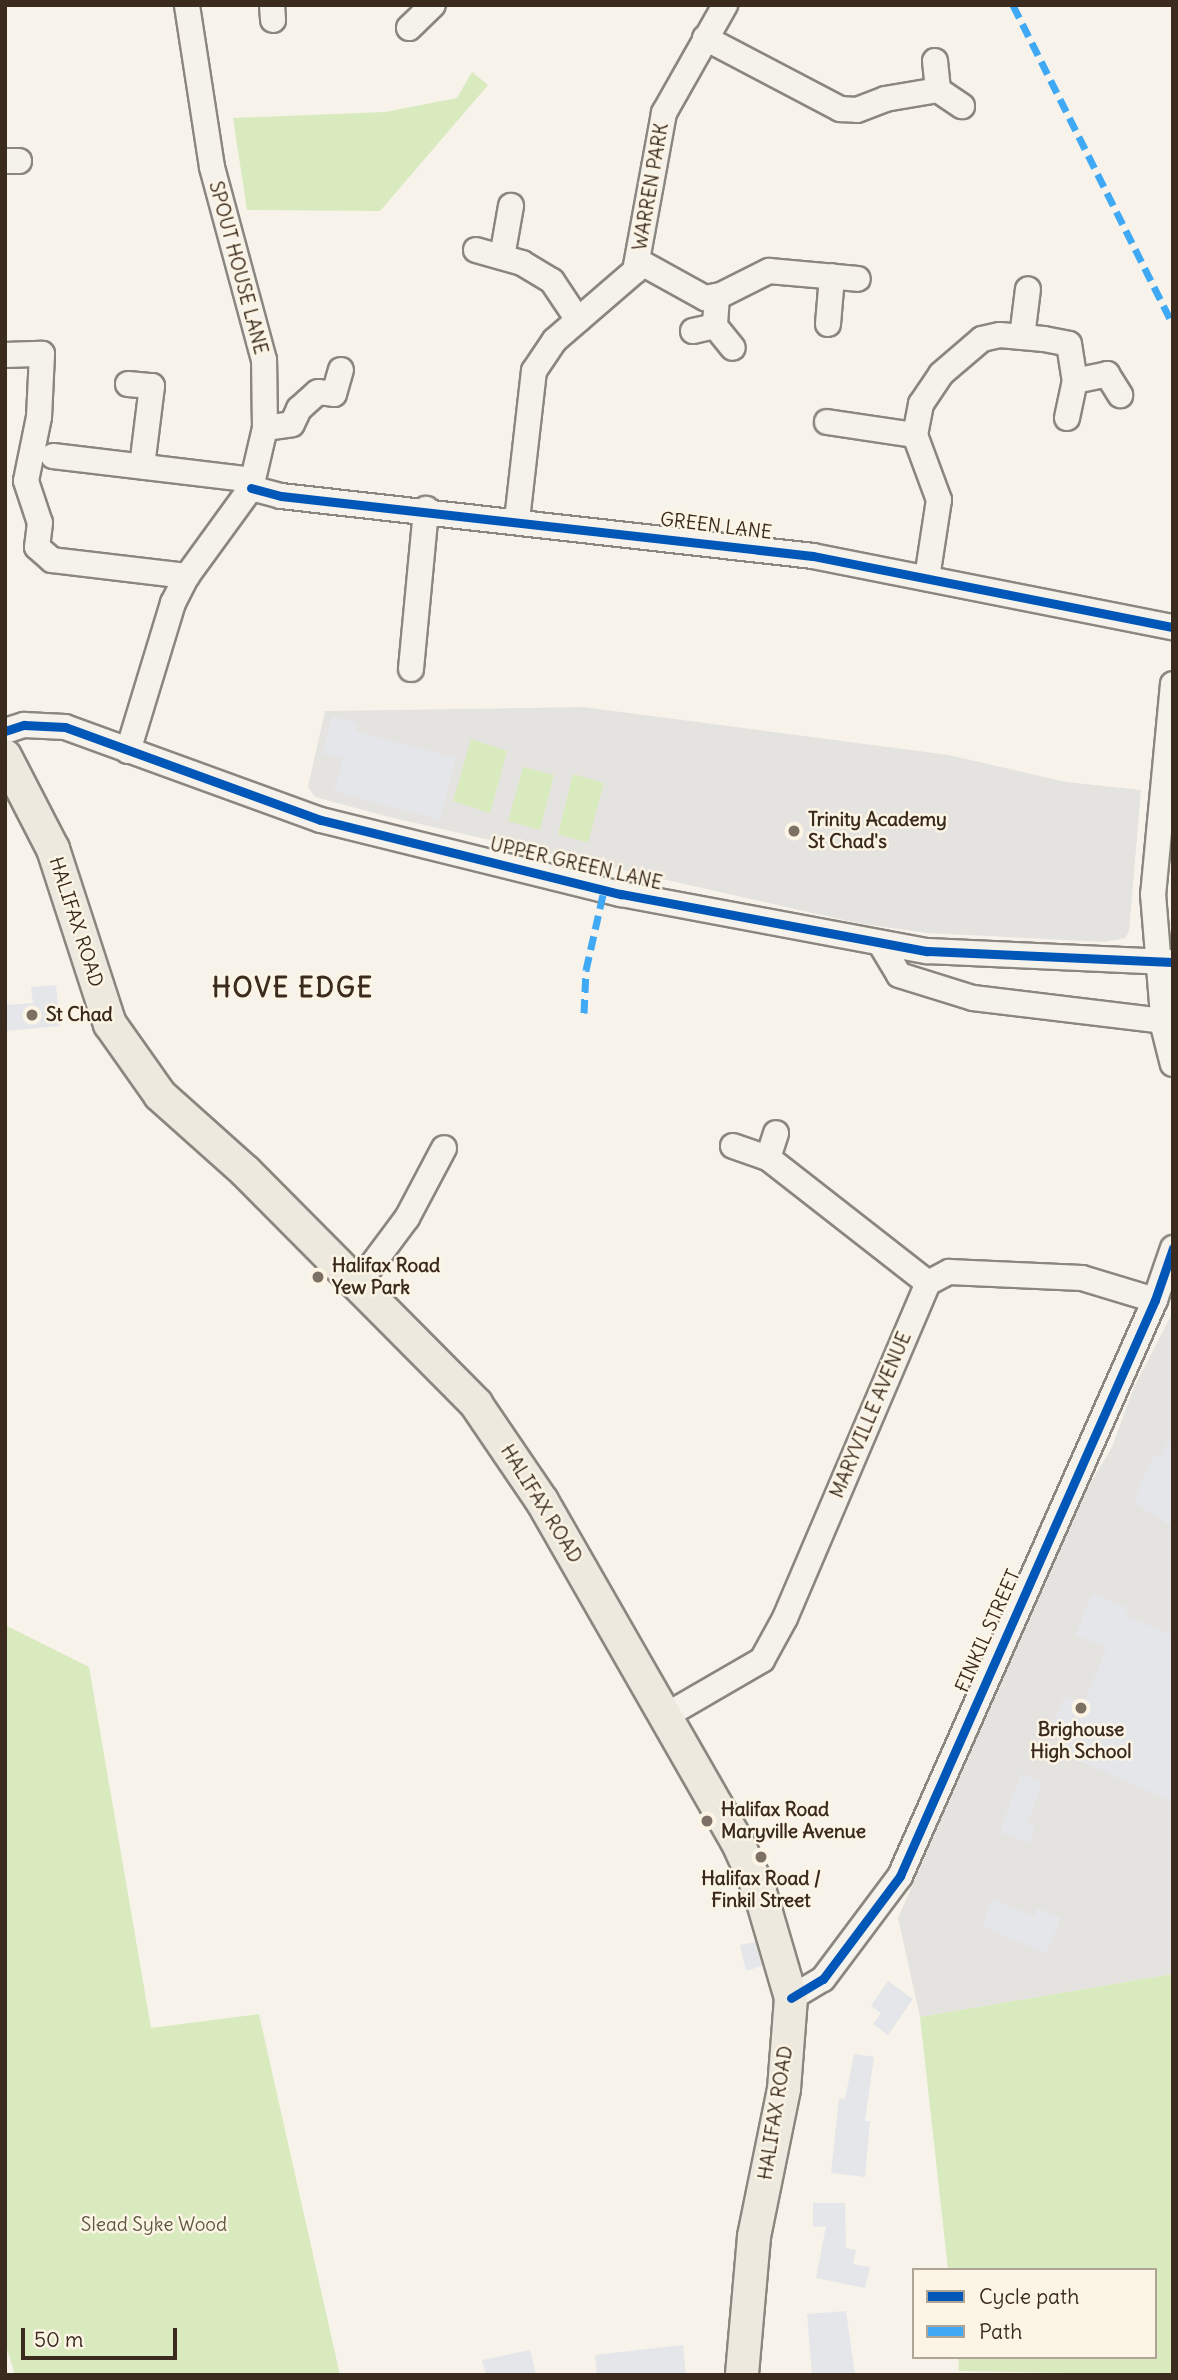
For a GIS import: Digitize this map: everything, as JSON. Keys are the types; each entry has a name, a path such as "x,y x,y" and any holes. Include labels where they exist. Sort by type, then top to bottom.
{"main road":[{"name":"HALIFAX ROAD","path":"5,756 53,849 110,1024 160,1096 246,1172 476,1404 542,1501 737,1841 760,1892 791,1998 784,2089 754,2237 742,2375"}],"street":[{"name":"SPOUT HOUSE LANE","path":"128,751 173,603 187,576 252,484 265,428 264,360 212,167 187,5"},
{"path":"409,27 433,5"},
{"name":"WARREN PARK","path":"517,520 534,371 555,340 635,271 664,113 725,5"},
{"path":"705,38 840,109 857,110 885,99 937,90 962,106"},
{"path":"935,61 937,90"},
{"path":"502,257 511,206"},
{"path":"476,250 502,257 552,281 578,320"},
{"path":"638,261 705,298 717,296 769,271 858,279"},
{"path":"828,324 832,276"},
{"path":"1022,337 1028,289"},
{"path":"717,296 704,328 733,348"},
{"path":"927,578 939,500 915,435 921,404 941,374 982,339 1022,337 1069,344 1075,381 1067,418"},
{"path":"5,355 42,354 39,417 26,481 40,523 37,547 52,561 187,576"},
{"path":"265,428 292,424 299,409 318,392 334,394 341,370"},
{"path":"1075,381 1107,374 1120,395"},
{"path":"128,384 152,386 142,466"},
{"path":"827,422 915,435"},
{"name":"GREEN LANE","path":"53,456 142,466 252,484 281,496 426,509 813,556 1173,626"},
{"path":"411,669 426,509"},
{"path":"1173,684 1153,894 1165,960 1163,1021 1173,1064"},
{"name":"UPPER GREEN LANE","path":"5,732 24,725 65,727 321,820 621,894 927,951 1165,960"},
{"path":"880,943 899,975 973,999 1163,1021"},
{"path":"768,1158 776,1133"},
{"path":"733,1146 768,1158 928,1283 949,1272 1082,1278 1156,1300"},
{"path":"358,1285 407,1218 444,1148"},
{"name":"FINKIL STREET","path":"791,1998 823,1979 900,1876 1156,1300 1173,1248"},
{"name":"MARYVILLE AVENUE","path":"667,1715 762,1660 785,1618 928,1283"}],"shaded area":[{"name":"Trinity Academy St Chad's","path":"583,707 949,755 1066,782 1141,790 1129,931 1125,938 1105,942 927,933 857,923 393,818 315,797 308,787 325,711"},
{"name":"Brighouse High School","path":"1173,1312 1173,1974 920,2017 898,1918 1081,1499 1112,1447 1134,1387"}],"green space":[{"path":"472,72 488,85 380,211 247,210 233,118 385,112 457,98"},
{"path":"471,739 507,751 490,813 453,801"},
{"path":"523,767 554,775 540,830 508,821"},
{"path":"573,774 604,783 588,843 558,834"},
{"name":"Slead Syke Wood","path":"5,1625 89,1667 151,2028 259,2014 340,2375 15,2375 5,2343"},
{"path":"1173,1974 1173,2375 959,2371 958,2359 1157,2359 1157,2268 948,2268 920,2017"}],"building":[{"path":"332,716 357,723 355,731 456,758 440,820 334,791 343,758 322,753"},
{"name":"St Chad","path":"56,985 60,1026 5,1031 5,1005 33,1003 31,987"},
{"path":"1173,1434 1173,1527 1135,1503 1140,1493 1136,1491 1155,1454 1160,1456"},
{"path":"1093,1594 1128,1608 1126,1616 1173,1635 1173,1802 1061,1753 1069,1737 1051,1728 1065,1696 1083,1704 1107,1647 1075,1635"},
{"path":"1021,1773 1043,1782 1027,1824 1035,1826 1029,1843 1000,1832"},
{"path":"992,1899 1034,1916 1037,1908 1061,1918 1046,1954 983,1926"},
{"path":"755,1942 762,1966 746,1971 740,1945"},
{"path":"888,1981 913,1999 888,2035 873,2024 881,2013 871,2006"},
{"path":"854,2054 874,2057 865,2121 870,2121 865,2177 831,2173 839,2098 845,2099"},
{"path":"813,2203 845,2203 846,2248 856,2250 853,2264 870,2267 865,2288 816,2278 826,2226 813,2227"},
{"path":"846,2311 855,2375 812,2375 807,2314"},
{"path":"683,2345 686,2375 597,2375 595,2355"},
{"path":"530,2350 536,2375 486,2375 482,2360"}],"marked path":[{"path":"1013,5 1173,324"},
{"path":"584,1013 586,970 604,890"}],"cycle path":[{"path":"251,488 281,496 813,556 1173,627"},
{"path":"5,731 24,725 65,727 321,820 621,894 927,951 1173,962"},
{"path":"791,1998 823,1979 900,1876 1155,1300 1173,1248"}],"place":[{"name":"Trinity Academy St Chad's","path":"794,831"},
{"name":"St Chad","path":"32,1015"},
{"name":"Halifax Road Yew Park","path":"318,1277"},
{"name":"Brighouse High School","path":"1081,1708"},
{"name":"Halifax Road Maryville Avenue","path":"707,1821"},
{"name":"Halifax Road / Finkil Street","path":"761,1857"}],"district":[{"name":"HOVE EDGE","path":"293,988"}]}
